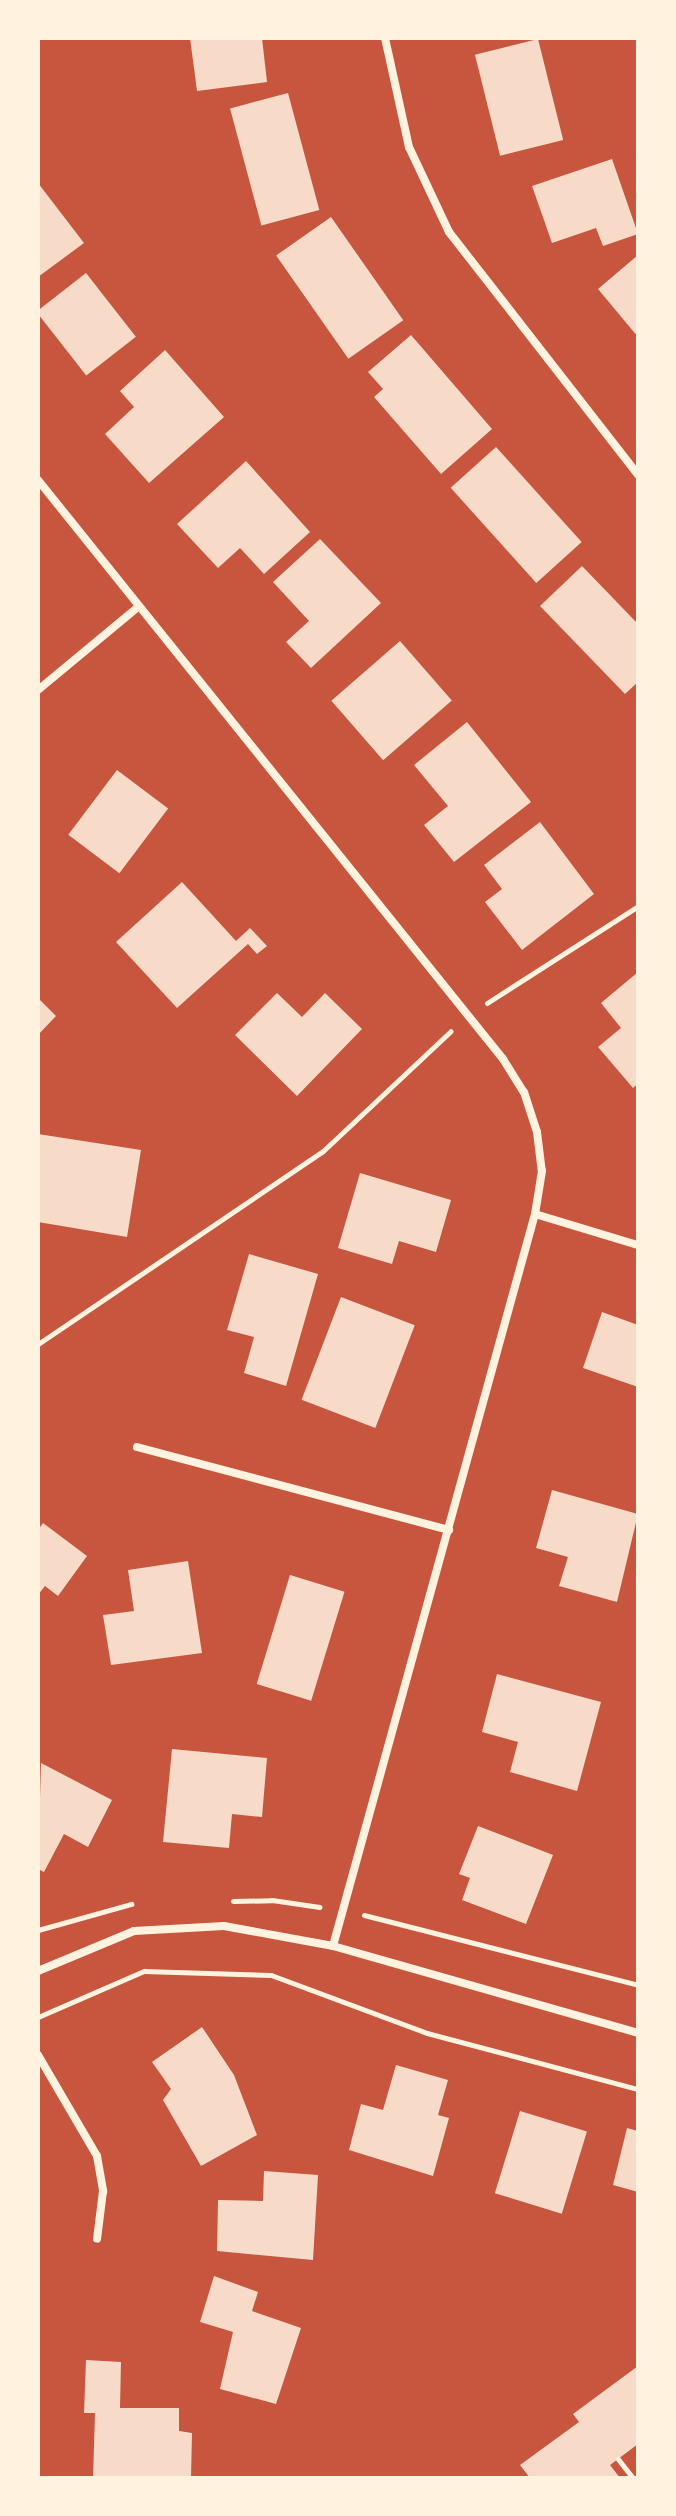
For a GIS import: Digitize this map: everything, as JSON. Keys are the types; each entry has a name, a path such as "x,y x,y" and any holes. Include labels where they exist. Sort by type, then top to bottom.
{"street":[{"path":"385,38 409,147 449,232 638,475"},
{"path":"38,480 468,1015 524,1092 542,1171 535,1214 333,1946"},
{"path":"38,690 138,607"},
{"path":"535,1214 638,1245"},
{"path":"137,1447 449,1530"},
{"path":"38,1971 134,1931 177,1925 224,1926 333,1946 638,2033"},
{"path":"38,2055 97,2156 103,2191 97,2239"}],"path":[{"path":"38,1344 323,1151 468,1015 638,906"},
{"path":"38,2017 144,1971 271,1975 427,2033 638,2089"},
{"path":"618,2459 633,2478"}],"building":[{"path":"190,38 262,38 267,82 197,91"},
{"path":"538,39 563,140 500,156 475,55"},
{"path":"288,93 319,210 261,225 230,109"},
{"path":"612,159 638,234 603,246 596,228 552,243 532,186"},
{"path":"38,183 84,243 38,277"},
{"path":"331,217 403,320 348,359 276,255"},
{"path":"638,255 638,337 598,289"},
{"path":"86,273 136,337 86,376 38,314 38,311"},
{"path":"411,335 492,429 441,474 374,397 383,389 368,372"},
{"path":"165,350 224,417 149,483 105,434 134,407 120,391"},
{"path":"496,447 582,542 536,583 451,488"},
{"path":"246,461 310,532 264,574 240,548 218,568 177,524"},
{"path":"320,539 381,603 311,668 286,642 309,621 273,582"},
{"path":"582,566 638,624 638,682 625,694 540,606"},
{"path":"400,641 452,701 383,760 331,701"},
{"path":"467,722 531,802 454,862 424,825 448,806 414,765"},
{"path":"117,770 168,809 119,873 68,835"},
{"path":"540,822 594,894 522,950 485,902 502,889 484,865"},
{"path":"182,882 236,941 250,928 267,946 257,954 248,944 177,1008 116,942"},
{"path":"638,972 638,1084 633,1088 598,1047 621,1028 601,1003"},
{"path":"277,993 302,1017 325,993 362,1029 297,1096 235,1035"},
{"path":"38,998 56,1016 38,1035"},
{"path":"38,1134 141,1150 127,1237 38,1222"},
{"path":"360,1173 451,1200 436,1252 399,1241 392,1264 338,1248"},
{"path":"249,1254 318,1274 286,1386 244,1373 254,1337 227,1330"},
{"path":"341,1297 415,1325 375,1428 302,1400"},
{"path":"602,1312 638,1325 638,1387 583,1368"},
{"path":"552,1490 638,1514 617,1602 559,1586 568,1557 536,1548"},
{"path":"43,1523 87,1556 58,1596 45,1586 38,1595 38,1530"},
{"path":"188,1561 202,1653 111,1665 103,1615 134,1611 128,1570"},
{"path":"290,1575 345,1592 311,1701 257,1684"},
{"path":"497,1674 601,1702 577,1791 510,1772 518,1742 482,1732"},
{"path":"172,1749 267,1758 262,1817 232,1814 229,1848 163,1842"},
{"path":"41,1763 112,1800 88,1847 64,1834 44,1872 38,1869"},
{"path":"478,1826 553,1855 526,1924 462,1900 470,1878 459,1874"},
{"path":"202,2027 234,2075 257,2135 201,2166 163,2100 171,2089 152,2062"},
{"path":"396,2065 448,2080 438,2115 449,2118 433,2176 349,2150 361,2104 383,2110"},
{"path":"520,2111 587,2131 562,2214 495,2193"},
{"path":"627,2128 638,2131 638,2192 613,2185"},
{"path":"264,2171 318,2175 313,2260 217,2251 218,2200 263,2201"},
{"path":"214,2276 258,2292 252,2311 301,2328 276,2404 220,2389 233,2332 200,2322"},
{"path":"86,2360 121,2362 120,2408 179,2408 179,2431 192,2433 191,2478 93,2478 95,2413 84,2413"},
{"path":"638,2366 638,2444 610,2465 620,2478 530,2478 520,2465 579,2422 573,2414"}]}
